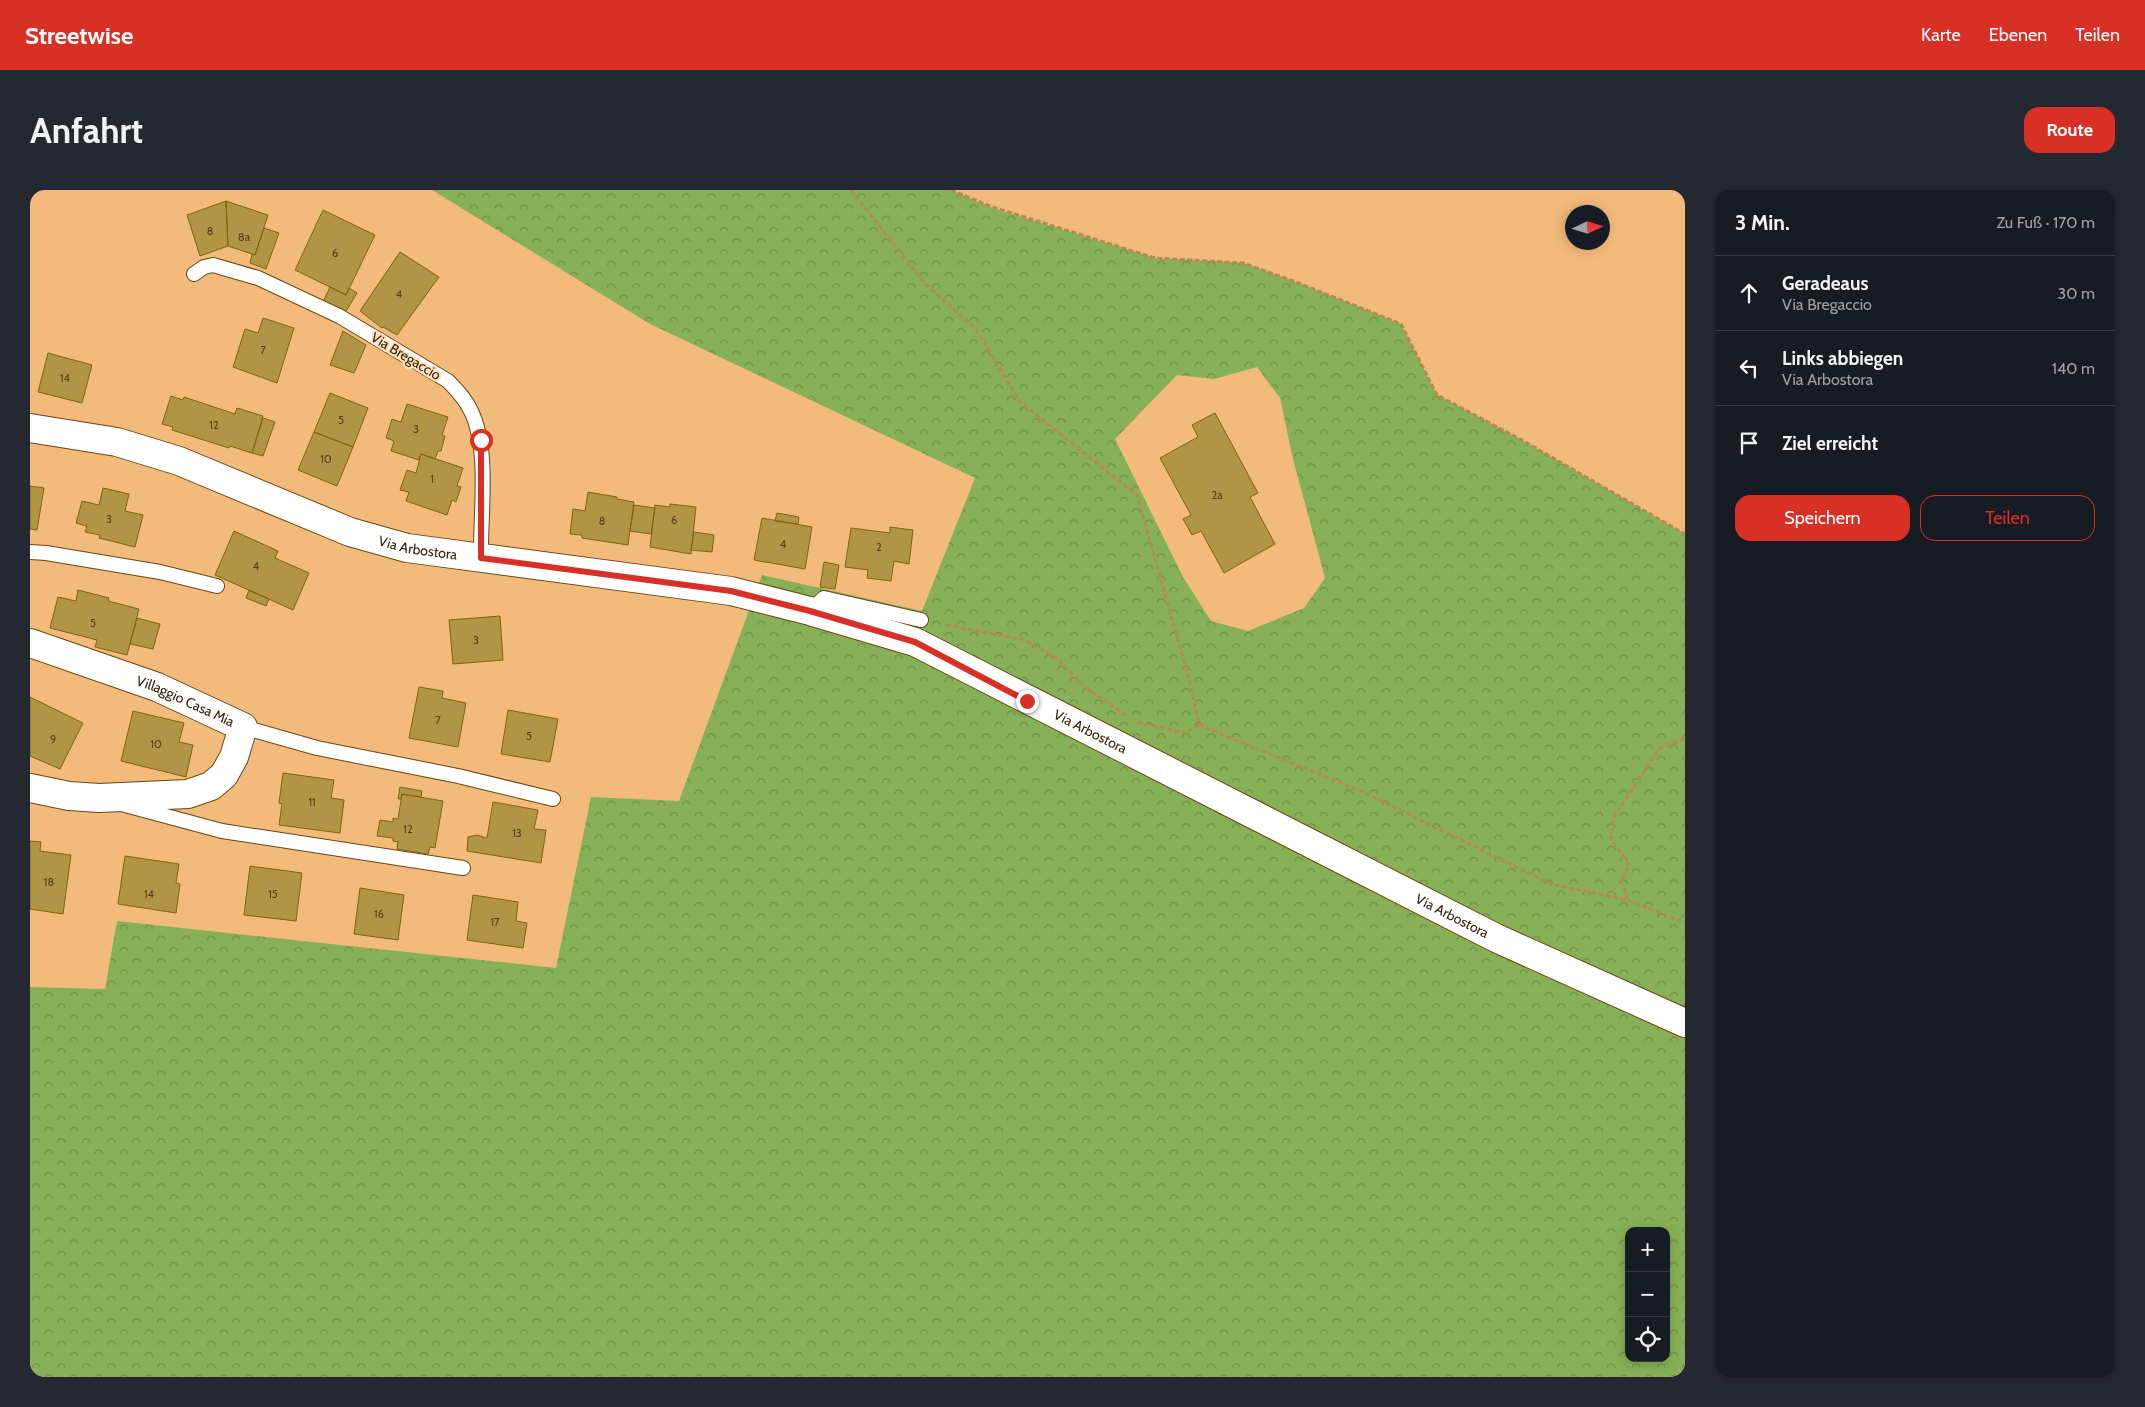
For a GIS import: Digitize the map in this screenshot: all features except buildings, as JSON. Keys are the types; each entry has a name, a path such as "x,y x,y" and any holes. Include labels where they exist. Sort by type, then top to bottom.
{"street":[{"name":"Via Arbostora","path":"30,428 117,442 179,461 350,532 407,548 731,591 810,611 915,642 1496,938 1685,1023"},
{"name":"Villaggio Casa Mia","path":"30,643 157,687 244,727 234,757 224,775 211,786 188,794 98,798 69,796 30,788"}],"lane":[{"name":"Via Bregaccio","path":"194,274 204,267 213,265 258,278 339,316 448,381 460,393 472,412 481,440 481,558"},
{"path":"30,552 160,572 217,586"},
{"path":"810,611 824,598 921,620"},
{"path":"244,727 317,748 458,776 553,798"},
{"path":"98,798 222,831 463,868"}],"path":[{"path":"851,190 926,285 975,328 1020,402 1137,495 1190,683 1199,725"},
{"path":"951,190 990,206 1155,258 1243,263 1299,283 1401,324 1437,395 1528,444 1685,534"},
{"path":"921,620 1025,640 1058,659 1086,687 1128,717"},
{"path":"1135,722 1185,733 1199,725"},
{"path":"1199,725 1360,791 1551,884 1627,900 1685,923"},
{"path":"1627,900 1622,879 1629,865 1611,839 1614,816 1659,749 1685,738"}],"green space":[{"path":"432,190 951,190 990,207 1155,258 1243,263 1299,283 1401,324 1437,395 1520,439 1685,534 1685,1377 30,1377 30,987 105,989 117,921 556,968 591,797 679,801 762,575 922,611 975,478 650,324","holes":["1257,367 1280,398 1293,459 1325,578 1304,608 1248,631 1211,621 1183,577 1115,439 1177,375 1214,379"]}],"route":[{"path":"481,440 481,558 731,591 810,611 915,642 1027,701"}]}
